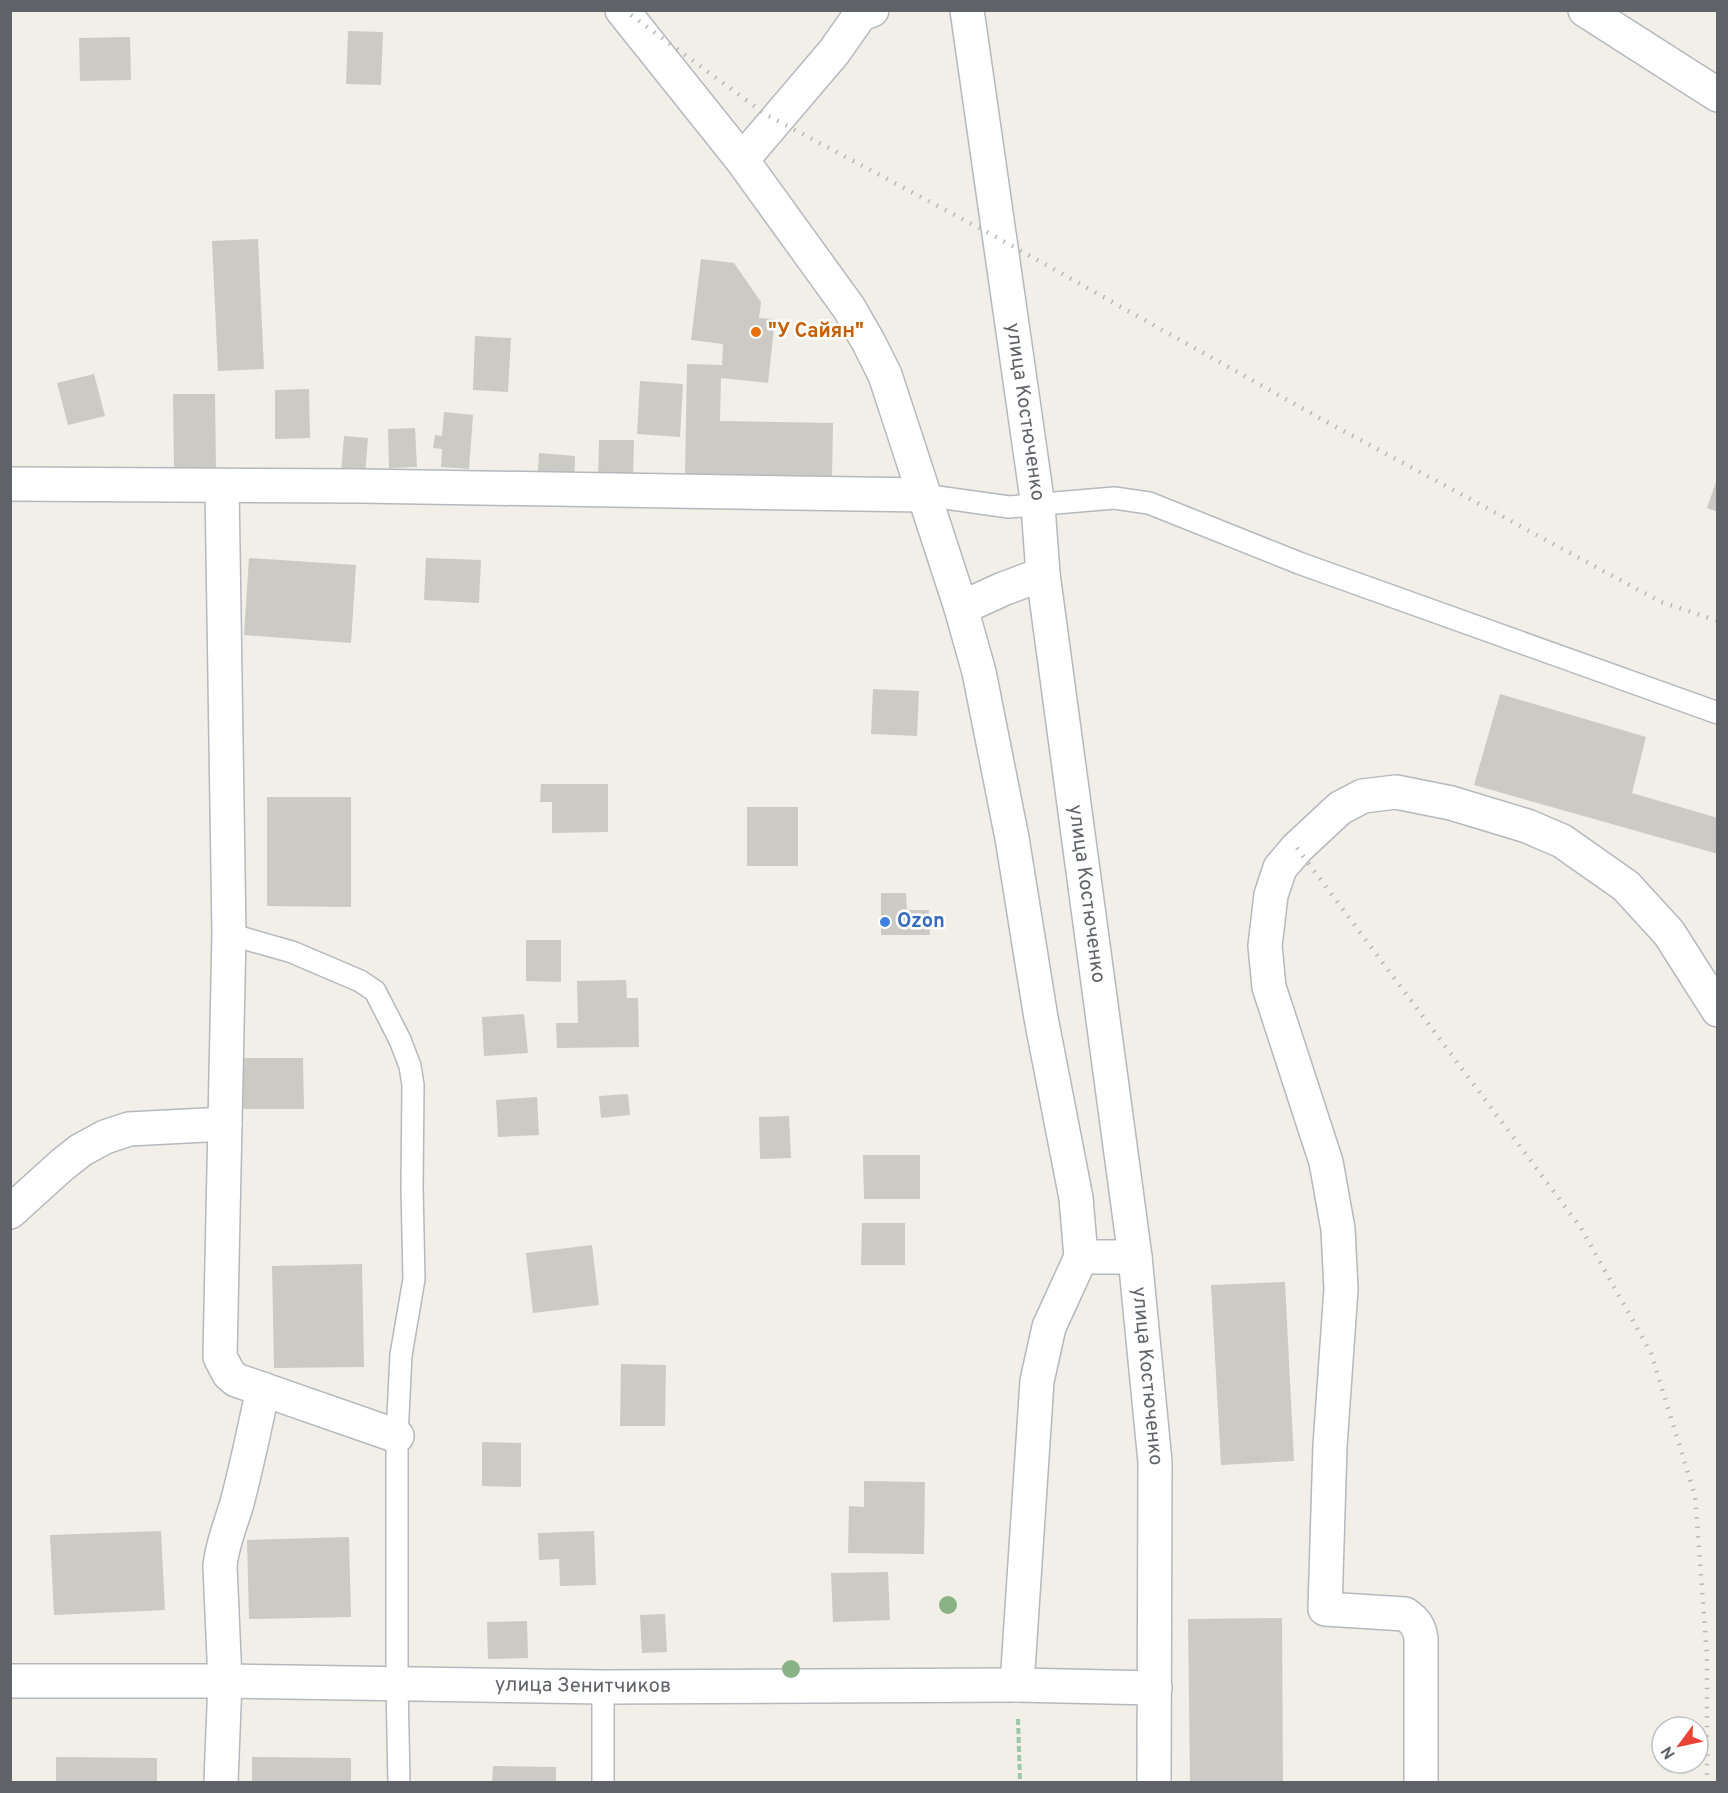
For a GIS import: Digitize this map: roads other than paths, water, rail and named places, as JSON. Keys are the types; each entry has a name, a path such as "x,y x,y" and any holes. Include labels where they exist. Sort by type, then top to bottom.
{"street":[{"path":"622,10 742,160 849,308 869,343 885,375 961,608 979,672 1012,838 1041,1018 1076,1198 1081,1257 1049,1327 1037,1381 1017,1685"},
{"name":"улица Костюченко","path":"967,10 1038,506 1043,574 1135,1257 1155,1462 1154,1782"},
{"path":"1585,10 1718,95"},
{"path":"742,160 834,52 860,12"},
{"path":"10,484 362,486 923,495"},
{"path":"222,486 229,934 220,1358 229,1374 236,1380 397,1436"},
{"path":"961,608 1043,574"},
{"path":"1421,1782 1421,1638 1419,1628 1405,1614 1325,1609 1330,1446 1341,1289 1338,1229 1326,1162 1269,987 1265,946 1271,895 1280,868 1297,848 1340,808 1363,796 1396,792 1451,803 1527,826 1562,842 1626,886 1669,933 1718,1010"},
{"path":"10,1212 81,1150 105,1137 129,1129 225,1124"},
{"path":"1081,1257 1135,1257"},
{"path":"221,1782 225,1681 219,1566 221,1548 235,1512 263,1389"},
{"name":"улица Зенитчиков","path":"10,1681 225,1681 603,1687 1017,1685 1155,1688"}],"lane":[{"path":"923,495 1010,507 1114,498 1149,503 1299,563 1718,713"},
{"path":"229,934 292,952 360,981 375,991 400,1040 410,1066 413,1085 414,1279 401,1355 397,1436 399,1782"},
{"path":"603,1687 603,1782"}],"railway":[{"path":"631,15 765,114 998,238 1316,416 1661,602 1718,621"},
{"path":"1297,848 1581,1228 1651,1353 1695,1496 1707,1656 1707,1782"}],"place":[{"name":"\"У Сайян\"","path":"756,332"},
{"name":"Ozon","path":"885,922"}]}
